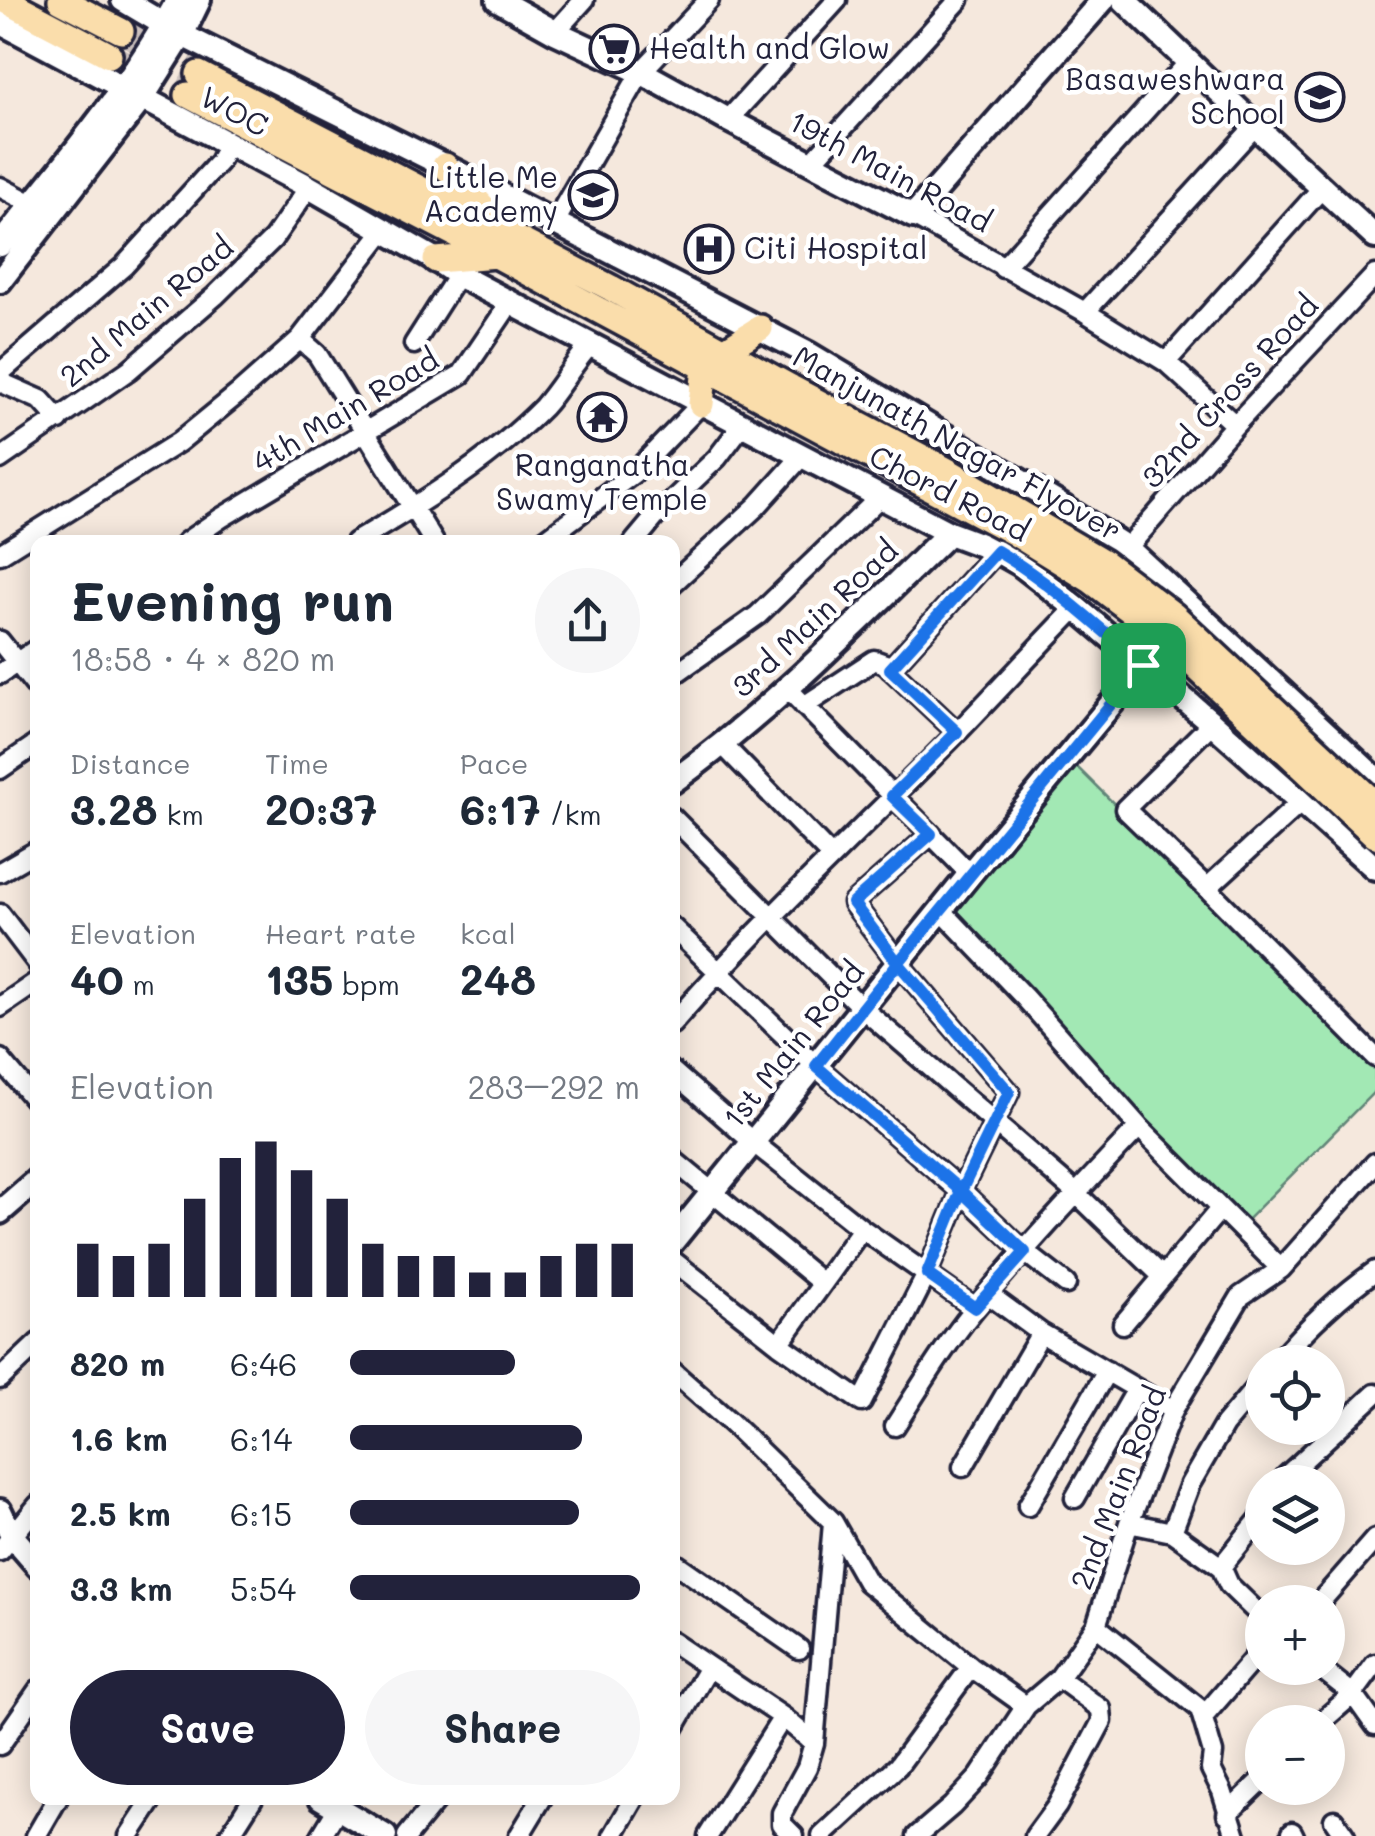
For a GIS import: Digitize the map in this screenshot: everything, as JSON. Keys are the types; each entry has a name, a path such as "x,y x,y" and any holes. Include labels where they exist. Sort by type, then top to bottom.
{"main road":[{"path":"4,0 115,43 61,0"},
{"path":"193,85 714,359"},
{"path":"445,166 502,245"},
{"path":"436,260 502,245"},
{"path":"701,404 714,359 760,328"},
{"name":"Manjunath Nagar Flyover","path":"714,359 785,397 1091,580 1159,632 1375,835"},
{"name":"Manjunath Nagar Flyover","path":"785,397 962,479 1103,562 1174,615 1375,804"}],"street":[{"name":"Chord Road","path":"123,0 173,30 809,354 1127,548 1375,778"},
{"path":"173,30 178,0"},
{"path":"0,281 173,30 199,0"},
{"name":"19th Main Road","path":"498,0 812,162 1086,312 1166,362 1235,424"},
{"path":"555,32 584,0"},
{"path":"555,222 641,72 709,0"},
{"path":"728,120 837,0"},
{"path":"812,162 959,0"},
{"path":"913,216 1104,0"},
{"path":"1124,0 1375,237"},
{"name":"WOC","path":"0,22 309,187 458,276 590,345"},
{"path":"1003,268 1190,62"},
{"path":"0,245 133,92"},
{"path":"1086,312 1256,125"},
{"path":"0,374 124,266 219,162 228,144"},
{"path":"0,187 32,204"},
{"name":"2nd Main Road","path":"0,459 129,370 215,296 273,239 309,187"},
{"path":"1166,362 1322,188"},
{"path":"30,535 179,442 239,393 300,339 384,230"},
{"name":"32nd Cross Road","path":"1127,548 1235,424 1375,275"},
{"path":"414,344 458,276"},
{"name":"4th Main Road","path":"196,535 462,374 510,303"},
{"path":"300,339 317,354 430,535"},
{"name":"Chord Road","path":"590,345 950,533 1020,564 1212,723 1375,868"},
{"path":"367,535 413,508 516,433 547,402 590,345"},
{"path":"0,382 40,400 60,420"},
{"path":"551,535 634,474 701,404"},
{"path":"640,535 717,458 742,425"},
{"path":"680,577 757,506 802,456"},
{"path":"680,670 758,616 880,497"},
{"name":"3rd Main Road","path":"680,776 796,697 950,533"},
{"path":"0,554 30,535"},
{"path":"890,669 997,551"},
{"path":"680,1015 772,916 1076,608"},
{"name":"1st Main Road","path":"680,1232 1191,608"},
{"path":"0,641 30,678"},
{"path":"0,674 30,654"},
{"path":"957,732 890,669 874,660 796,697 970,874"},
{"path":"1212,723 1125,808 1375,1057"},
{"path":"723,745 831,856"},
{"path":"0,768 30,749"},
{"path":"1207,888 1300,803"},
{"path":"680,825 862,1008 1076,1193 1162,1276"},
{"path":"680,1266 778,1344 862,1402 927,1274 961,1191 1009,1092 898,963 853,903 931,834"},
{"path":"0,872 30,855"},
{"path":"941,910 1025,998 1139,1128 1280,1269"},
{"path":"0,914 30,953"},
{"path":"680,935 816,1066 1066,1284"},
{"path":"0,1007 30,986"},
{"path":"0,1059 30,1095"},
{"path":"680,1078 862,1228 927,1274 1173,1410"},
{"path":"895,1426 939,1356 982,1301 1139,1128"},
{"name":"2nd Main Road","path":"917,1836 979,1777 1026,1706 1059,1678 1096,1626 1129,1523 1173,1410 1241,1296 1280,1269 1375,1164"},
{"path":"680,1166 822,1283"},
{"path":"3,1204 30,1185"},
{"path":"1123,1324 1220,1209"},
{"path":"778,1344 862,1228"},
{"path":"1293,1345 1348,1290 1375,1271"},
{"path":"963,1467 1041,1334"},
{"path":"0,1379 30,1351"},
{"path":"1028,1506 1107,1371"},
{"path":"680,1386 833,1522 866,1582 971,1668 1026,1706"},
{"path":"1076,1498 1137,1388"},
{"path":"1298,1465 1375,1394"},
{"path":"1172,1532 1190,1484 1224,1424 1245,1400"},
{"path":"0,1511 6,1544 30,1560"},
{"path":"6,1544 30,1515"},
{"path":"794,1836 782,1824 782,1813 807,1767 814,1743 833,1522"},
{"path":"1129,1523 1172,1532 1221,1568 1245,1600"},
{"path":"1221,1568 1245,1538"},
{"path":"1335,1585 1375,1539"},
{"path":"680,1566 799,1649"},
{"path":"1096,1626 1200,1709 1212,1753 1211,1769 1236,1836"},
{"path":"680,1648 783,1717 814,1743"},
{"path":"1341,1705 1375,1664"},
{"path":"680,1717 708,1667"},
{"path":"822,1836 898,1766 971,1668"},
{"path":"1203,1717 1245,1669"},
{"path":"1035,1836 1057,1806 1102,1721 1101,1709 1059,1678"},
{"path":"1342,1685 1375,1725"},
{"path":"0,1745 30,1702"},
{"path":"708,1836 783,1717"},
{"path":"1228,1814 1245,1797"},
{"path":"36,1836 54,1805"},
{"path":"130,1836 150,1805"},
{"path":"229,1836 249,1805"},
{"path":"322,1836 329,1805"},
{"path":"336,1805 385,1836"},
{"path":"406,1836 432,1805"},
{"path":"519,1836 538,1805"},
{"path":"613,1836 631,1805"}],"green space":[{"path":"1076,766 1375,1063 1375,1091 1240,1227 954,913"}],"tunnel":[{"path":"121,31 199,74"},
{"path":"109,55 188,95"}],"place":[{"name":"Health and Glow","path":"614,49"},
{"name":"Basaweshwara School","path":"1320,97"},
{"name":"Little Me Academy","path":"593,195"},
{"name":"Citi Hospital","path":"709,249"},
{"name":"Ranganatha Swamy Temple","path":"602,417"}],"route":[{"path":"1143,665 898,963 1009,1092 961,1191 1025,1252 975,1308 927,1274 961,1191 816,1066 898,963 853,903 931,834 892,796 957,732 890,669 997,551 1020,564 1143,665"}]}
